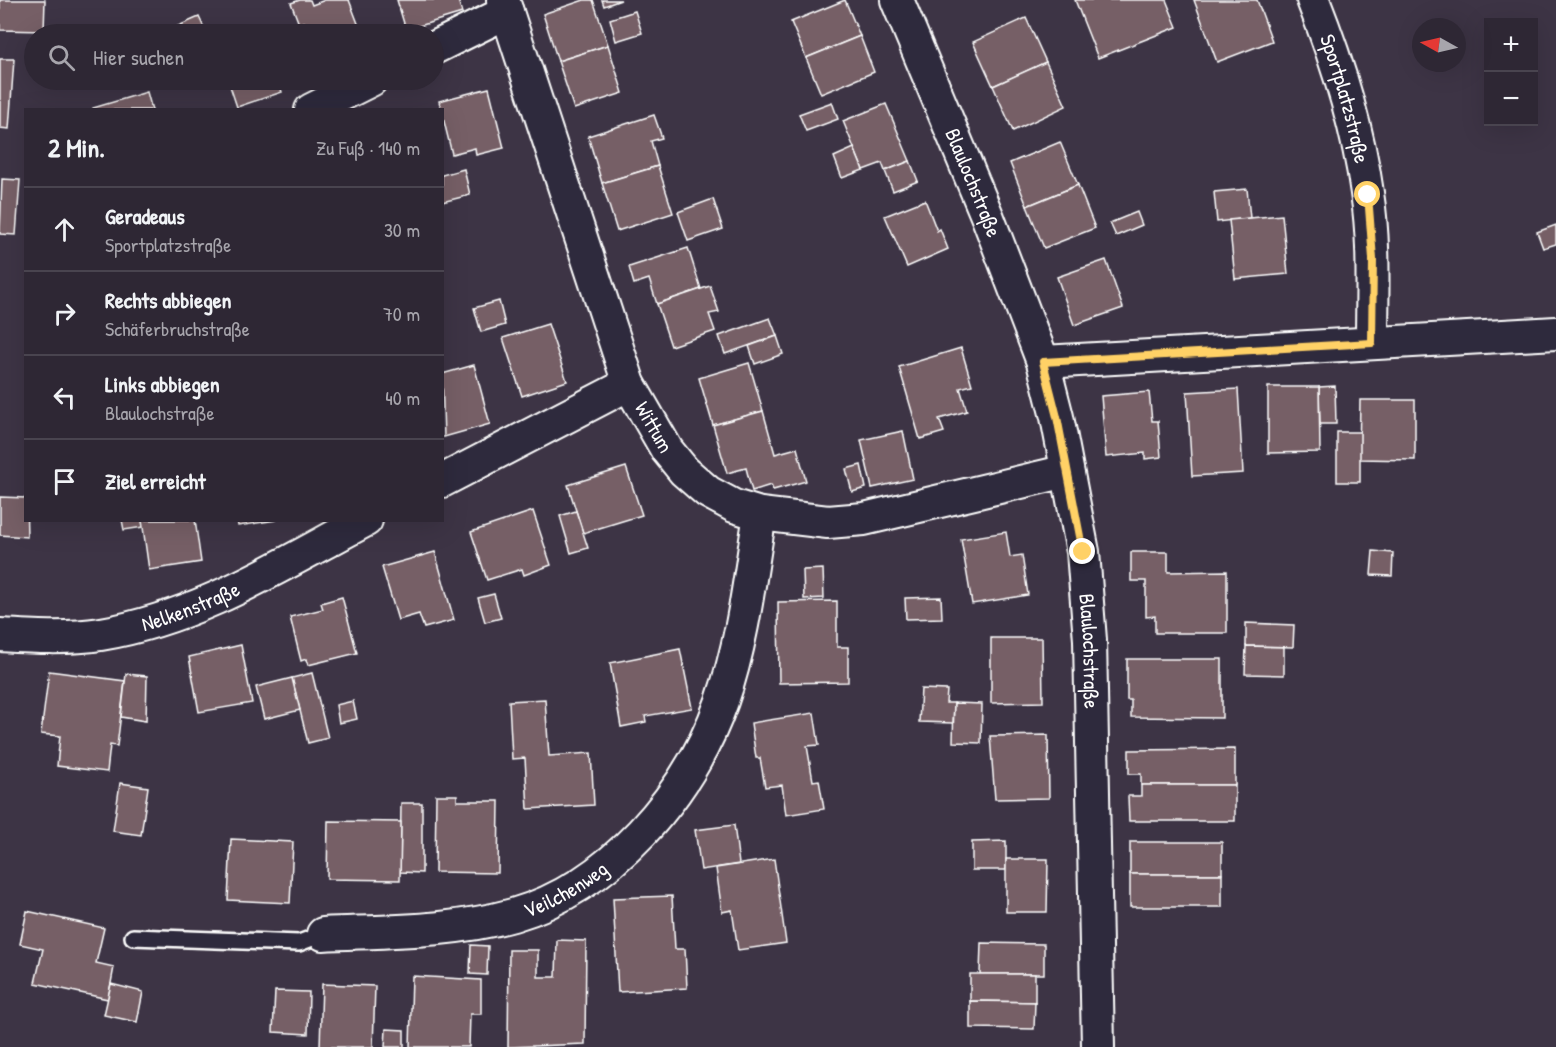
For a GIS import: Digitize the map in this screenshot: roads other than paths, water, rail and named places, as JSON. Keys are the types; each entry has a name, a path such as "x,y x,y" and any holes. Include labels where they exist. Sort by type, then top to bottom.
{"street":[{"name":"Blaulochstraße","path":"897,0 988,218 1043,362 1083,552 1090,640 1098,1047"},
{"name":"Sportplatzstraße","path":"1313,0 1357,137 1368,195 1373,259 1372,343"},
{"path":"444,42 505,6"},
{"name":"Wittum","path":"505,6 629,384 649,422 684,471 708,492 734,506 760,514 828,522 864,519 1067,471"},
{"path":"315,108 351,90"},
{"path":"1043,362 1556,333"},
{"path":"444,480 629,384"},
{"name":"Veilchenweg","path":"323,934 443,928 513,915 560,896 607,865 658,815 696,758 722,702 737,648 760,514"},
{"name":"Nelkenstraße","path":"0,635 53,637 100,634 159,620 213,601 362,522"}],"lane":[{"name":"Veilchenweg","path":"133,937 299,943 323,934"}]}
